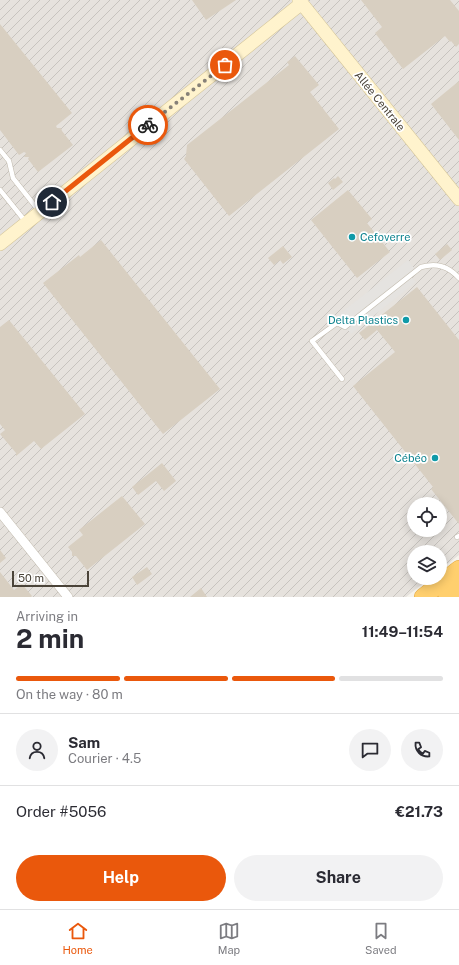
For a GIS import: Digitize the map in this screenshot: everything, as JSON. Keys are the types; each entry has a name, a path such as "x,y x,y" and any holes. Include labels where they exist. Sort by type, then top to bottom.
{"highway":[{"path":"423,597 459,569"},
{"path":"447,597 459,587"}],"street":[{"name":"Allée Centrale","path":"301,2 459,199"},
{"path":"0,244 301,2"},
{"path":"0,512 68,597"}],"lane":[{"path":"0,150 9,161 13,178 40,212"},
{"path":"0,190 26,223"},
{"path":"342,379 312,341 337,323 345,327 422,267 430,265 442,266 453,272 459,278"}],"shaded area":[{"path":"0,0 459,0 459,555 447,564 447,545 407,545 407,585 421,585 406,597 0,597"},
{"path":"408,260 416,271 410,276 416,282 351,334 337,316"}],"building":[{"path":"192,0 236,0 206,20"},
{"path":"361,0 450,0 459,11 459,44 456,47 445,36 403,69 375,33 382,27"},
{"path":"0,24 72,113 56,126 57,128 61,128 73,145 38,172 28,159 29,157 24,157 26,153 24,152 19,155 0,130"},
{"path":"295,56 319,85 310,92 339,129 229,216 184,159 186,156 187,145 289,65 287,62"},
{"path":"459,81 459,140 431,104"},
{"path":"338,176 343,182 333,190 328,183"},
{"name":"Cefoverre","path":"348,190 372,219 367,223 390,252 357,278 311,220"},
{"path":"101,240 220,389 163,434 43,283"},
{"path":"447,244 452,250 440,260 435,254"},
{"path":"283,246 292,257 283,264 280,260 274,265 268,258"},
{"path":"417,287 459,340 459,524 447,509 447,497 437,497 431,489 433,487 353,386 395,352 377,330 365,340 359,333"},
{"path":"9,320 85,414 41,449 34,441 16,456 16,453 0,434 5,430 0,424 0,327"},
{"path":"162,463 176,481 164,491 156,481 138,495 132,487"},
{"path":"122,496 145,524 87,570 76,556 72,556 72,552 68,547 83,535 79,530"},
{"path":"0,550 6,558 0,563"},
{"path":"147,567 152,574 137,585 132,577"},
{"path":"0,572 14,590 22,584 32,596 0,597"},
{"path":"201,588 207,597 190,597"}],"way so far":[{"path":"148,125 225,65"}],"place":[{"name":"Cefoverre","path":"352,237"},
{"name":"Delta Plastics","path":"406,320"},
{"name":"Cébéo","path":"435,458"}],"route":[{"path":"52,202 148,125"}]}
